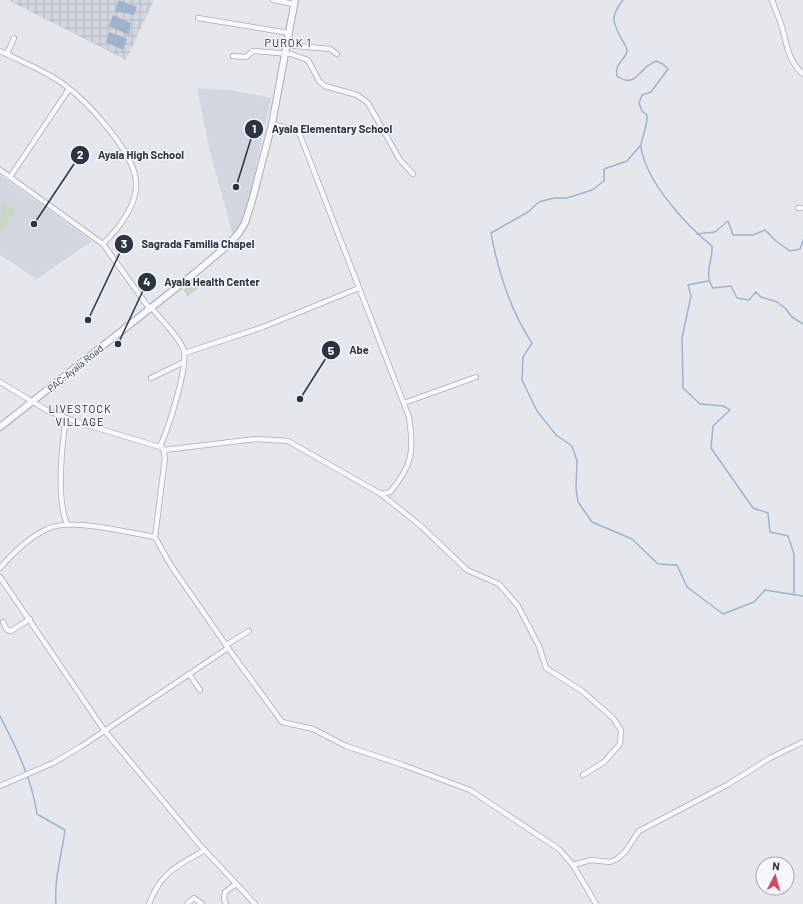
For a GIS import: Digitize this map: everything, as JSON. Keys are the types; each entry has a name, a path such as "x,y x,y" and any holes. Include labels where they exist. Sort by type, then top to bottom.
{"street":[{"path":"273,0 294,2"},
{"path":"772,0 781,24 790,58 794,65 803,74"},
{"name":"PAC-Ayala Road","path":"0,427 195,273 238,234 245,223 252,201 272,124 294,2"},
{"path":"198,18 289,33"},
{"path":"7,54 14,38"},
{"path":"286,45 330,49 337,54"},
{"path":"0,51 61,83 69,89 89,106 124,152 136,180 135,195 127,213 113,234 103,244"},
{"path":"233,56 246,57 253,51 284,54 308,60 319,81 325,86 357,95 368,103 400,160 412,174"},
{"path":"10,177 69,89"},
{"path":"272,124 294,130 300,135 409,417 413,443 409,464 390,492 381,494"},
{"path":"0,170 103,244 150,308 179,342 184,353 181,381 160,446"},
{"path":"184,353 263,327 359,288"},
{"path":"151,378 184,362"},
{"path":"404,403 476,376"},
{"path":"0,382 32,402 66,418 160,446 164,450 165,463 155,538 170,564 227,647 282,722 313,729 346,746 470,790 559,849 573,865 596,904"},
{"path":"66,418 61,459 61,475 64,518 67,524"},
{"path":"164,450 256,439 282,440 291,442 381,494 421,526 467,570 490,579 503,588 514,601 526,622 541,652 546,668 582,691 618,724 622,735 620,744 604,762 583,775"},
{"path":"0,568 34,537 48,528 67,524 90,526 155,538"},
{"path":"0,577 104,730 205,850 255,904"},
{"path":"3,622 7,630 11,631 30,620"},
{"path":"0,786 53,763 189,674 249,631"},
{"path":"189,674 200,690"},
{"path":"573,865 591,860 610,862 617,859 639,831 727,785 770,758 803,742"},
{"path":"149,904 155,888 161,879 172,869 205,850"},
{"path":"226,904 224,899 225,892 236,884"},
{"path":"187,904 194,898 202,904"}],"shaded area":[{"path":"8,0 154,0 126,60"},
{"path":"197,88 231,90 271,98 246,215 233,235 210,152"},
{"path":"0,175 92,241 37,279 0,255"}],"green space":[{"path":"1,200 16,210 2,230 0,228"},
{"path":"196,280 201,286 188,296 183,290"}],"water":[{"path":"119,0 137,7 134,15 115,11"},
{"path":"113,15 131,23 129,35 109,26"},
{"path":"109,32 127,39 123,50 106,42"}],"waterway":[{"path":"623,0 614,15 614,23 627,51 618,65 616,72 617,76 626,80 633,79 646,67 656,61 663,64 668,69 651,92 642,95 639,103 642,111 647,115 641,147 644,160 651,174 669,202 679,215 712,246 709,273 710,283 713,288 731,286 737,298 749,300 756,292 761,297 777,302 785,308 792,317 803,324"},
{"path":"640,146 627,161 604,169 604,181 592,190 567,198 554,198 539,202 528,212 491,233 497,262 511,304 532,343 523,357 522,380 537,411 556,435 572,446 577,461 576,488 578,502 592,522 632,539 658,564 677,565 687,587 723,614 754,602 765,590 803,596"},
{"path":"697,234 715,232 728,221 733,235 753,235 765,230 776,241 790,251 800,249 803,240"},
{"path":"708,281 688,285 691,296 682,338 683,388 700,404 723,406 730,410 713,426 711,448 753,508 768,513 770,532 788,536 794,554 794,595"},
{"path":"0,716 27,776 35,801 37,814 65,830 57,876 56,904"}],"place":[{"name":"Ayala Elementary School","path":"236,187"},
{"name":"Ayala High School","path":"34,224"},
{"name":"Sagrada Familia Chapel","path":"88,320"},
{"name":"Ayala Health Center","path":"118,344"},
{"name":"Abe","path":"300,399"}],"district":[{"name":"PUROK 1","path":"288,43"},
{"name":"LIVESTOCK VILLAGE","path":"80,415"}]}
